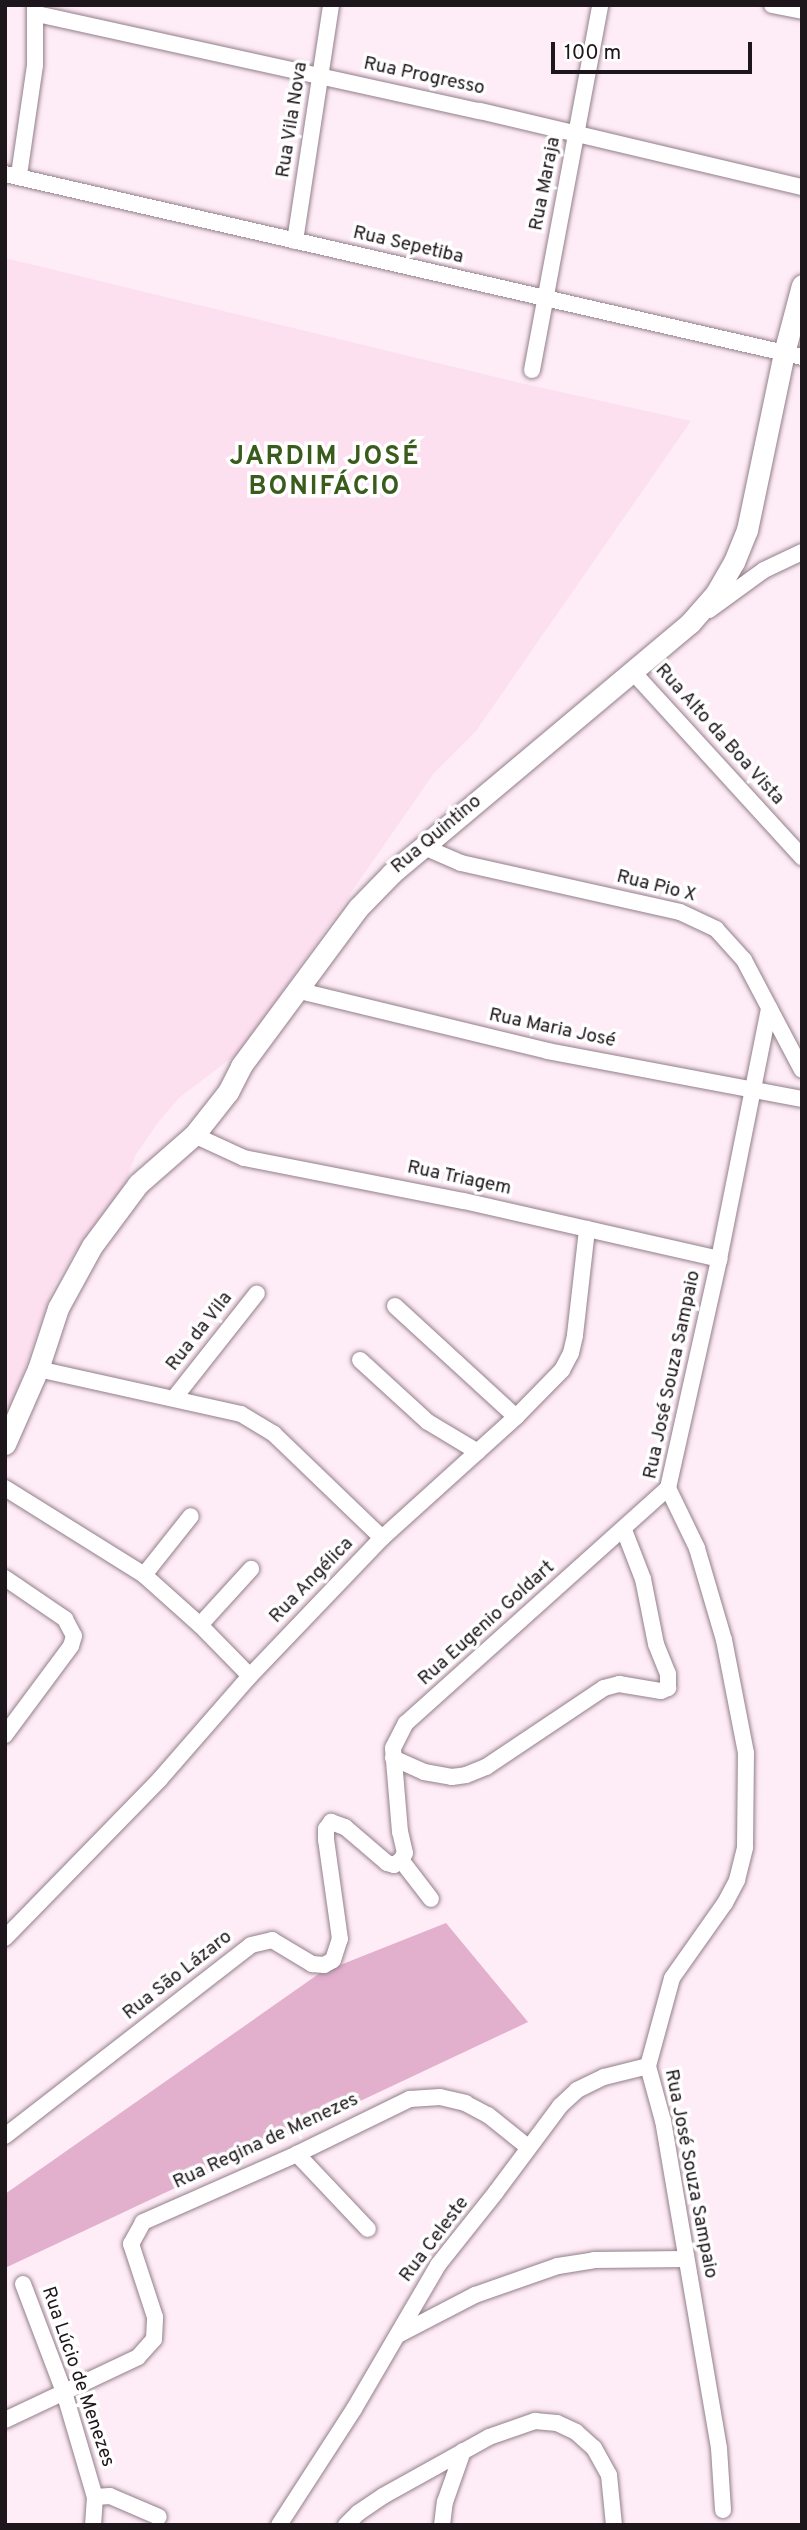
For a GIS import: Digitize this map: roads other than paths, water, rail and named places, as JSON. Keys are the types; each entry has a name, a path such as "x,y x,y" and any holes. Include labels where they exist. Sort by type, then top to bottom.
{"main road":[{"path":"690,623 716,593 734,562 747,530 793,355 802,285"},
{"name":"Rua Quintino","path":"5,1444 38,1368 58,1308 73,1278 115,1211 138,1184 194,1135 228,1092 241,1066 358,908 392,873 690,623"}],"street":[{"name":"Rua Vila Nova","path":"295,241 331,5"},
{"name":"Rua Maraja","path":"533,370 600,5"},
{"path":"772,5 802,11"},
{"name":"Rua Progresso","path":"36,10 802,187"},
{"path":"12,174 29,117 36,10"},
{"name":"Rua Sepetiba","path":"12,174 793,355"},
{"name":"Rua Quintino","path":"690,623 764,570 802,552"},
{"name":"Rua Alto da Boa Vista","path":"633,672 802,857"},
{"name":"Rua Pio X","path":"424,847 461,863 680,912 699,919 731,943 802,1070"},
{"name":"Rua Maria José","path":"296,990 548,1051 802,1099"},
{"name":"Rua José Souza Sampaio","path":"723,2510 719,2448 663,2121 648,2066 672,1979 682,1960 725,1903 737,1880 745,1847 748,1803 746,1754 715,1606 697,1548 668,1488 719,1259 769,1008"},
{"name":"Rua Triagem","path":"194,1135 244,1157 587,1228 719,1259"},
{"name":"Rua Angélica","path":"5,1938 160,1779 250,1676 382,1538 516,1418 562,1370 571,1353 587,1228"},
{"name":"Rua da Vila","path":"176,1397 257,1293"},
{"path":"395,1306 516,1418"},
{"path":"360,1360 428,1422 478,1452"},
{"path":"38,1368 223,1407 259,1423 382,1538"},
{"path":"5,1488 144,1575 200,1625 250,1676"},
{"name":"Rua Eugenio Goldart","path":"401,1860 405,1853 400,1832 393,1748 406,1723 668,1488"},
{"path":"144,1575 191,1516"},
{"path":"393,1758 424,1772 452,1777 466,1775 486,1767 604,1688 619,1684 661,1691 668,1688 668,1674 656,1643 643,1579 624,1530"},
{"path":"200,1625 251,1569"},
{"path":"5,1578 65,1619 74,1636 72,1646 5,1735"},
{"name":"Rua São Lázaro","path":"5,2136 251,1945 272,1940 313,1964 324,1965 333,1960 340,1939 326,1840 326,1829 331,1822 345,1827 387,1863 394,1865 401,1860"},
{"path":"401,1860 431,1899"},
{"name":"Rua Celeste","path":"284,2522 438,2265 496,2193 560,2106 577,2090 604,2077 648,2066"},
{"name":"Rua Regina de Menezes","path":"64,2392 138,2357 154,2339 157,2328 131,2244 135,2232 144,2222 297,2154 410,2099 440,2097 465,2103 488,2115 528,2147"},
{"path":"297,2154 368,2229"},
{"path":"397,2336 475,2295 558,2266 594,2260 685,2259"},
{"name":"Rua Lúcio de Menezes","path":"23,2284 64,2392 95,2497 93,2525"},
{"path":"5,2420 64,2392"},
{"path":"346,2525 383,2496 488,2437 535,2421 557,2423 576,2432 594,2448 609,2475 614,2525"},
{"path":"442,2525 445,2502 463,2451"},
{"path":"95,2497 110,2496 159,2517"}],"district":[{"name":"JARDIM JOSÉ BONIFÁCIO","path":"325,473"}]}
